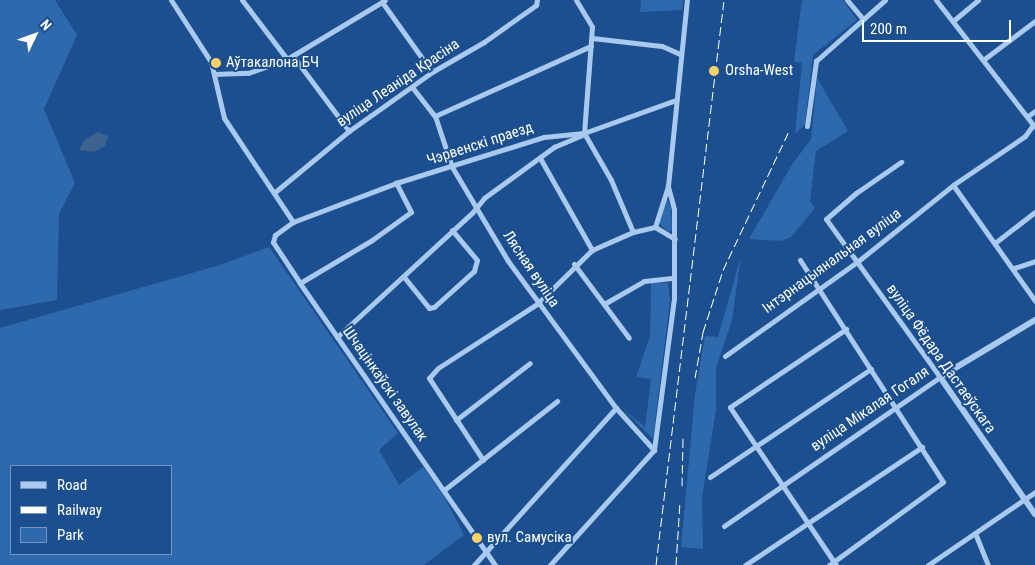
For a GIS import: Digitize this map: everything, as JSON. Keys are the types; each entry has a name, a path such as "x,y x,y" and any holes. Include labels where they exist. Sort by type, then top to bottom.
{"street":[{"path":"171,0 211,62 224,118 275,192 293,222"},
{"path":"242,0 286,59"},
{"name":"вуліца Леаніда Красіна","path":"275,192 349,131 432,72 484,42 536,5 537,0"},
{"path":"576,0 592,28 584,133 611,180 633,232"},
{"path":"655,227 668,186 686,0"},
{"path":"847,0 863,19"},
{"path":"807,126 816,61 885,0"},
{"path":"936,0 1034,126"},
{"path":"953,21 978,0"},
{"path":"214,74 248,73 293,56 380,1 432,72"},
{"path":"984,60 1035,21"},
{"path":"592,38 662,46 680,54"},
{"path":"435,116 591,46"},
{"path":"293,56 349,131"},
{"name":"Лясная вуліца","path":"412,87 435,116 452,167 537,304 616,408 654,450"},
{"name":"Чэрвенскі праезд","path":"293,222 396,183 544,137 584,133 676,100"},
{"path":"1028,116 1035,110"},
{"name":"Інтэрнацыянальная вуліца","path":"725,356 857,262 952,186 1025,136 1034,126"},
{"path":"337,337 404,277 476,206 540,158 584,133"},
{"path":"540,158 592,250"},
{"name":"вуліца Фёдара Дастаеўскага","path":"901,162 856,193 826,219 940,377 1035,514"},
{"path":"300,283 372,240 411,212 396,183"},
{"path":"550,565 654,450 674,299 672,278 675,239 674,209 668,186"},
{"path":"952,186 996,242 1035,301"},
{"path":"996,242 1035,212"},
{"name":"Шчацінкаўскі завулак","path":"293,222 275,235 273,242 495,565"},
{"path":"483,460 428,378 438,368 537,304 574,264 592,250 633,232 655,227 675,239"},
{"path":"404,277 429,308 434,307 474,271 477,260 452,230"},
{"path":"800,260 846,329 943,482 833,564 784,484 756,447 730,407 846,329"},
{"path":"1014,268 1035,261"},
{"path":"574,264 629,338"},
{"path":"604,304 644,280 672,278"},
{"name":"вуліца Мікалая Гогаля","path":"724,526 940,377 1035,320"},
{"path":"456,420 530,363"},
{"path":"710,477 871,369"},
{"path":"444,490 557,401"},
{"path":"474,565 616,408"},
{"path":"745,565 810,524 922,447"},
{"path":"928,565 1035,492"},
{"path":"975,533 988,565"}],"green space":[{"path":"0,0 55,0 77,35 44,109 75,183 59,214 57,300 0,310"},
{"path":"641,0 683,0 682,10 640,12"},
{"path":"802,0 843,0 857,20 813,55 805,124 795,134 802,63 794,62"},
{"path":"817,78 848,131 816,151 810,201 815,208 791,237 781,241 749,239 791,166 811,139"},
{"path":"666,197 671,208 672,230 669,232 659,224"},
{"path":"269,247 398,433 379,450 399,485 423,467 445,498 464,535 424,565 0,565 0,328 220,265"},
{"path":"741,256 732,320 716,368 716,410 702,497 703,549 681,547 695,394 705,336 718,337"},
{"path":"651,283 668,283 670,300 653,439 623,409 645,427 651,379 636,377 650,336"}],"shaded area":[{"path":"98,132 108,136 105,146 94,152 79,150 84,140"}],"railway":[{"path":"656,565 724,0"},
{"path":"695,378 703,332 723,270 788,133"},
{"path":"682,486 683,438"},
{"path":"676,565 680,501"}],"place":[{"name":"Аўтакалона БЧ","path":"216,63"},
{"name":"Orsha-West","path":"714,71"},
{"name":"вул. Самусіка","path":"477,538"}]}
